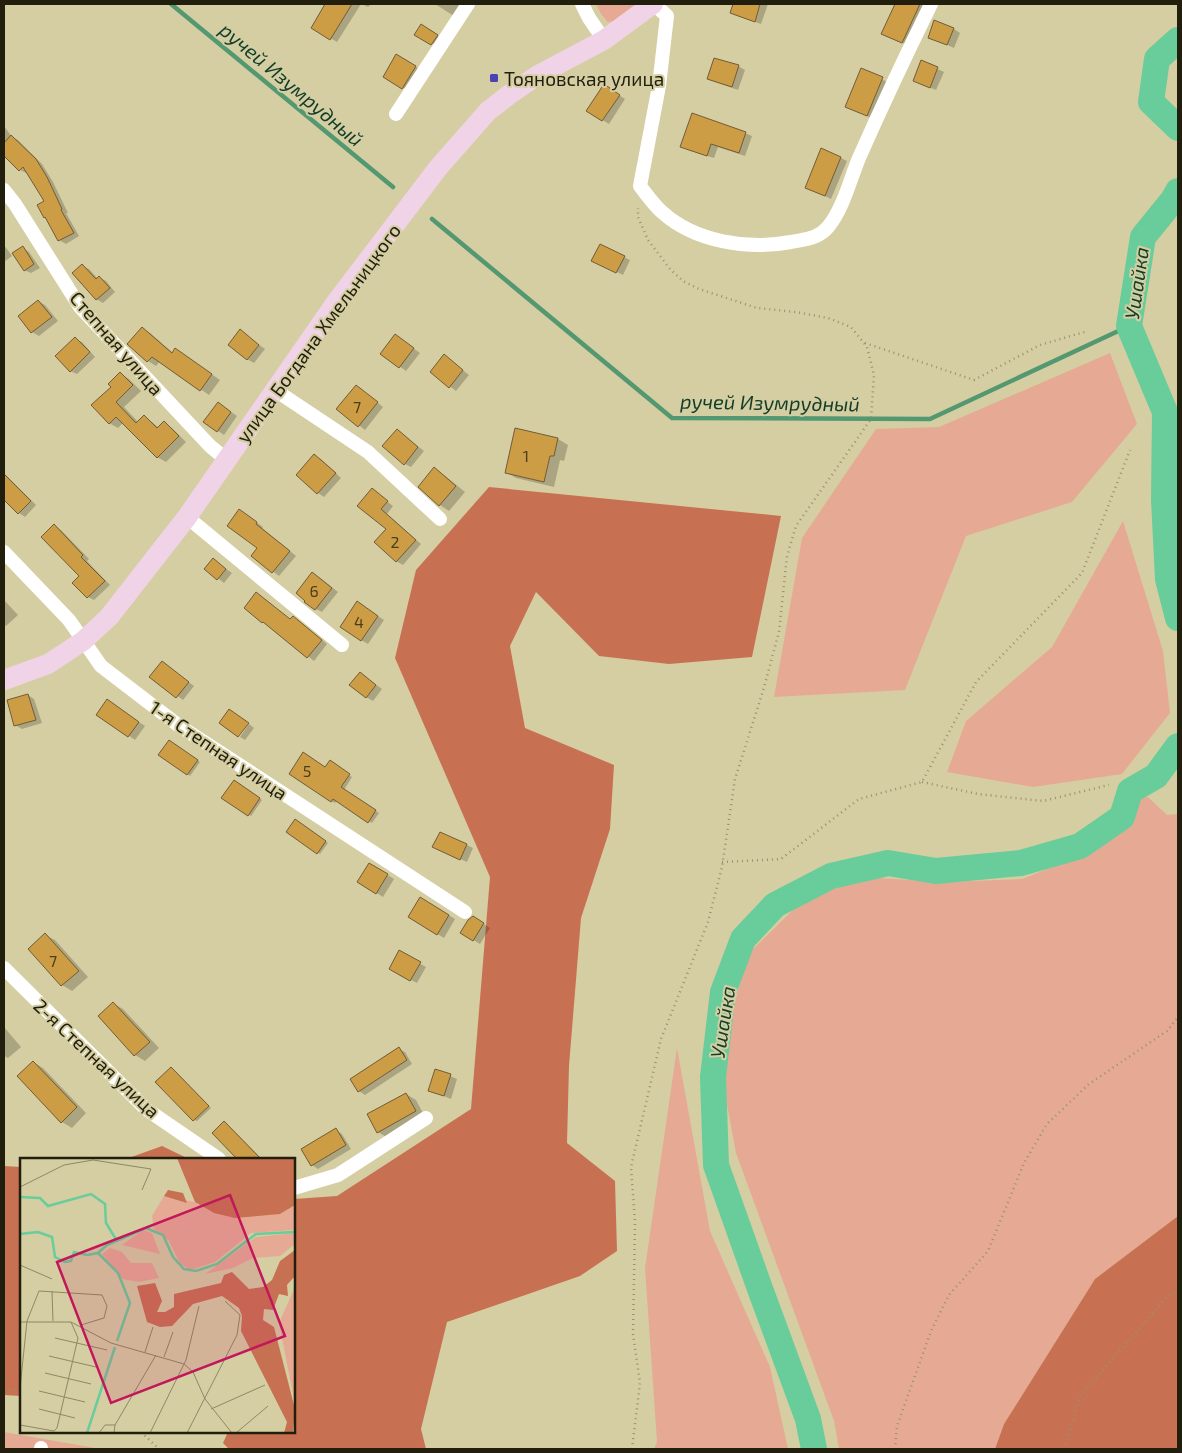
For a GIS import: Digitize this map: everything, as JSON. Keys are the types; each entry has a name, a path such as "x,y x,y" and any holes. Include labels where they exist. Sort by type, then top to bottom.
{"street":[{"path":"396,114 468,4"},
{"path":"582,4 604,40"},
{"path":"654,4 667,16 659,86 640,186 662,212 679,224 715,240 736,244 775,245 816,237 827,228 836,216 874,126 931,4"},
{"name":"улица Богдана Хмельницкого","path":"4,680 48,664 83,641 109,618 187,518 337,301 432,176 488,111 538,75 604,40 654,4"},
{"name":"Степная улица","path":"4,190 15,204 80,307 210,446 227,460"},
{"path":"275,390 368,452 440,518"},
{"path":"187,518 342,646"},
{"name":"1-я Степная улица","path":"4,552 69,620 101,666 178,725 465,912"},
{"name":"2-я Степная улица","path":"4,968 146,1109 218,1158"},
{"path":"295,1188 338,1175 426,1118"}],"path":[{"path":"632,1449 640,1383 633,1334 635,1222 631,1166 660,1039 708,922 722,862 735,779 763,691 779,632 786,556 796,526 871,419 874,375 867,348 851,327 828,318 757,308 699,289 682,281 670,269 648,240 638,217 640,186"},
{"path":"863,343 974,380 1040,345 1088,331"},
{"path":"922,782 976,682 1082,573 1130,450"},
{"path":"722,862 781,859 859,799 922,782 978,794 1043,802 1109,785"},
{"path":"895,1449 897,1426 931,1331 949,1296 988,1251 1024,1163 1046,1124 1089,1084 1167,1032 1178,1017"},
{"path":"1064,1449 1080,1396 1168,1296 1178,1290"},
{"path":"4,1388 20,1392"},
{"path":"142,1433 159,1449"}],"shaded area":[{"path":"596,4 641,4 620,20 608,22"},
{"path":"1110,353 1137,424 1072,502 966,536 905,690 774,697 802,538 876,429 939,427"},
{"path":"489,487 781,516 752,657 669,664 599,656 536,592 510,646 525,728 614,765 610,829 581,918 569,1066 567,1143 615,1181 617,1251 580,1276 447,1322 421,1429 426,1449 229,1449 223,1443 228,1433 295,1433 295,1199 337,1196 471,1109 490,877 395,658 416,570"},
{"path":"1123,521 1163,651 1170,713 1122,774 1033,787 947,772 966,721 1052,647"},
{"path":"1148,797 1167,815 1178,814 1178,1216 1095,1279 1004,1424 995,1449 839,1449 834,1421 736,1153 722,1078 731,1016 748,954 794,909 821,890 862,877 944,882 1022,879 1085,854 1126,830 1134,798"},
{"path":"677,1048 710,1231 770,1367 788,1449 654,1449 657,1442 645,1268"},
{"path":"162,1146 187,1158 129,1158"},
{"path":"4,1166 20,1167 20,1396 4,1395"},
{"path":"1178,1216 1178,1449 995,1449 1004,1424 1095,1279"},
{"path":"4,1432 101,1449 4,1449"}],"building":[{"path":"325,4 352,4 330,40 311,28"},
{"path":"733,4 760,4 755,22 730,13"},
{"path":"895,4 920,4 902,43 881,34"},
{"path":"934,20 954,28 947,45 928,38"},
{"path":"421,24 438,35 431,45 414,35"},
{"path":"396,54 416,66 402,89 383,77"},
{"path":"714,58 739,65 732,87 707,79"},
{"path":"921,60 938,67 930,88 913,81"},
{"path":"861,68 883,77 867,116 845,107"},
{"path":"604,84 620,95 602,121 586,111"},
{"path":"692,113 746,132 739,153 711,144 707,156 680,147"},
{"path":"11,135 36,159 47,177 61,210 74,233 58,241 37,205 44,201 23,167 19,171 4,156 4,143"},
{"path":"821,148 841,157 825,196 805,188"},
{"path":"600,244 625,256 616,273 591,261"},
{"path":"23,246 34,264 24,271 12,253"},
{"path":"82,264 96,279 99,276 110,288 96,300 72,273"},
{"path":"38,300 52,317 31,333 18,316"},
{"path":"142,327 172,353 175,348 212,374 200,391 152,357 147,362 127,344"},
{"path":"240,329 259,345 247,360 228,345"},
{"path":"395,334 414,348 399,368 380,354"},
{"path":"75,337 90,352 70,372 55,356"},
{"path":"444,354 463,370 449,388 430,372"},
{"path":"120,372 133,385 116,402 136,423 144,415 157,428 164,421 179,436 157,458 116,417 109,424 91,405 111,387 108,384"},
{"path":"356,385 378,402 358,427 336,409"},
{"path":"218,402 231,412 217,432 203,422"},
{"path":"515,428 558,438 554,456 550,456 544,482 505,473"},
{"path":"397,429 418,447 404,465 382,446"},
{"path":"314,454 336,473 317,494 296,475"},
{"path":"434,467 456,486 439,506 418,487"},
{"path":"4,474 31,501 18,514 4,500"},
{"path":"372,488 388,501 381,509 416,540 396,562 374,542 386,529 357,506"},
{"path":"239,509 290,551 272,573 251,556 257,548 227,526"},
{"path":"54,524 83,555 81,557 105,581 87,598 72,583 79,576 41,537"},
{"path":"213,558 226,569 217,580 204,569"},
{"path":"312,572 332,588 315,610 296,593"},
{"path":"256,592 290,619 293,616 322,640 307,658 244,608"},
{"path":"357,601 378,616 361,641 340,627"},
{"path":"162,661 189,682 176,698 149,677"},
{"path":"360,672 376,685 366,698 349,685"},
{"path":"28,694 36,720 14,726 7,700"},
{"path":"107,699 139,722 128,737 96,715"},
{"path":"229,709 249,723 238,737 219,723"},
{"path":"169,740 198,760 187,775 158,755"},
{"path":"303,752 325,767 330,760 350,774 341,787 376,810 368,823 333,799 331,802 289,774"},
{"path":"234,780 260,798 248,816 221,798"},
{"path":"295,819 326,841 317,854 286,832"},
{"path":"440,832 467,844 460,860 432,847"},
{"path":"369,863 388,874 376,894 357,882"},
{"path":"420,897 449,915 437,935 408,917"},
{"path":"473,916 484,923 473,941 460,933 468,920"},
{"path":"45,933 79,971 61,986 28,949"},
{"path":"399,950 421,962 410,981 389,969"},
{"path":"113,1002 150,1042 134,1056 98,1016"},
{"path":"399,1047 407,1060 358,1092 350,1079"},
{"path":"33,1061 77,1107 61,1123 17,1076"},
{"path":"171,1067 209,1106 193,1121 155,1082"},
{"path":"435,1069 451,1074 444,1096 428,1091"},
{"path":"406,1093 416,1111 377,1133 367,1114"},
{"path":"224,1121 260,1158 236,1158 212,1133"},
{"path":"336,1128 346,1145 311,1166 301,1149"}],"waterway":[{"name":"ручей Изумрудный","path":"171,4 393,187"},
{"name":"Ушайка","path":"1178,40 1157,59 1151,102 1178,128"},
{"name":"Ушайка","path":"1178,191 1143,237 1129,326 1165,412 1164,500 1168,579 1178,618"},
{"name":"ручей Изумрудный","path":"432,219 672,418 930,419 1129,326"},
{"path":"1164,500 1178,496"},
{"name":"Ушайка","path":"814,1449 808,1419 716,1165 713,1077 723,992 743,939 775,905 831,876 888,863 936,871 1021,863 1080,846 1122,817 1130,791 1156,776 1178,746"}],"place":[{"name":"Тояновская улица","path":"494,78"}]}
